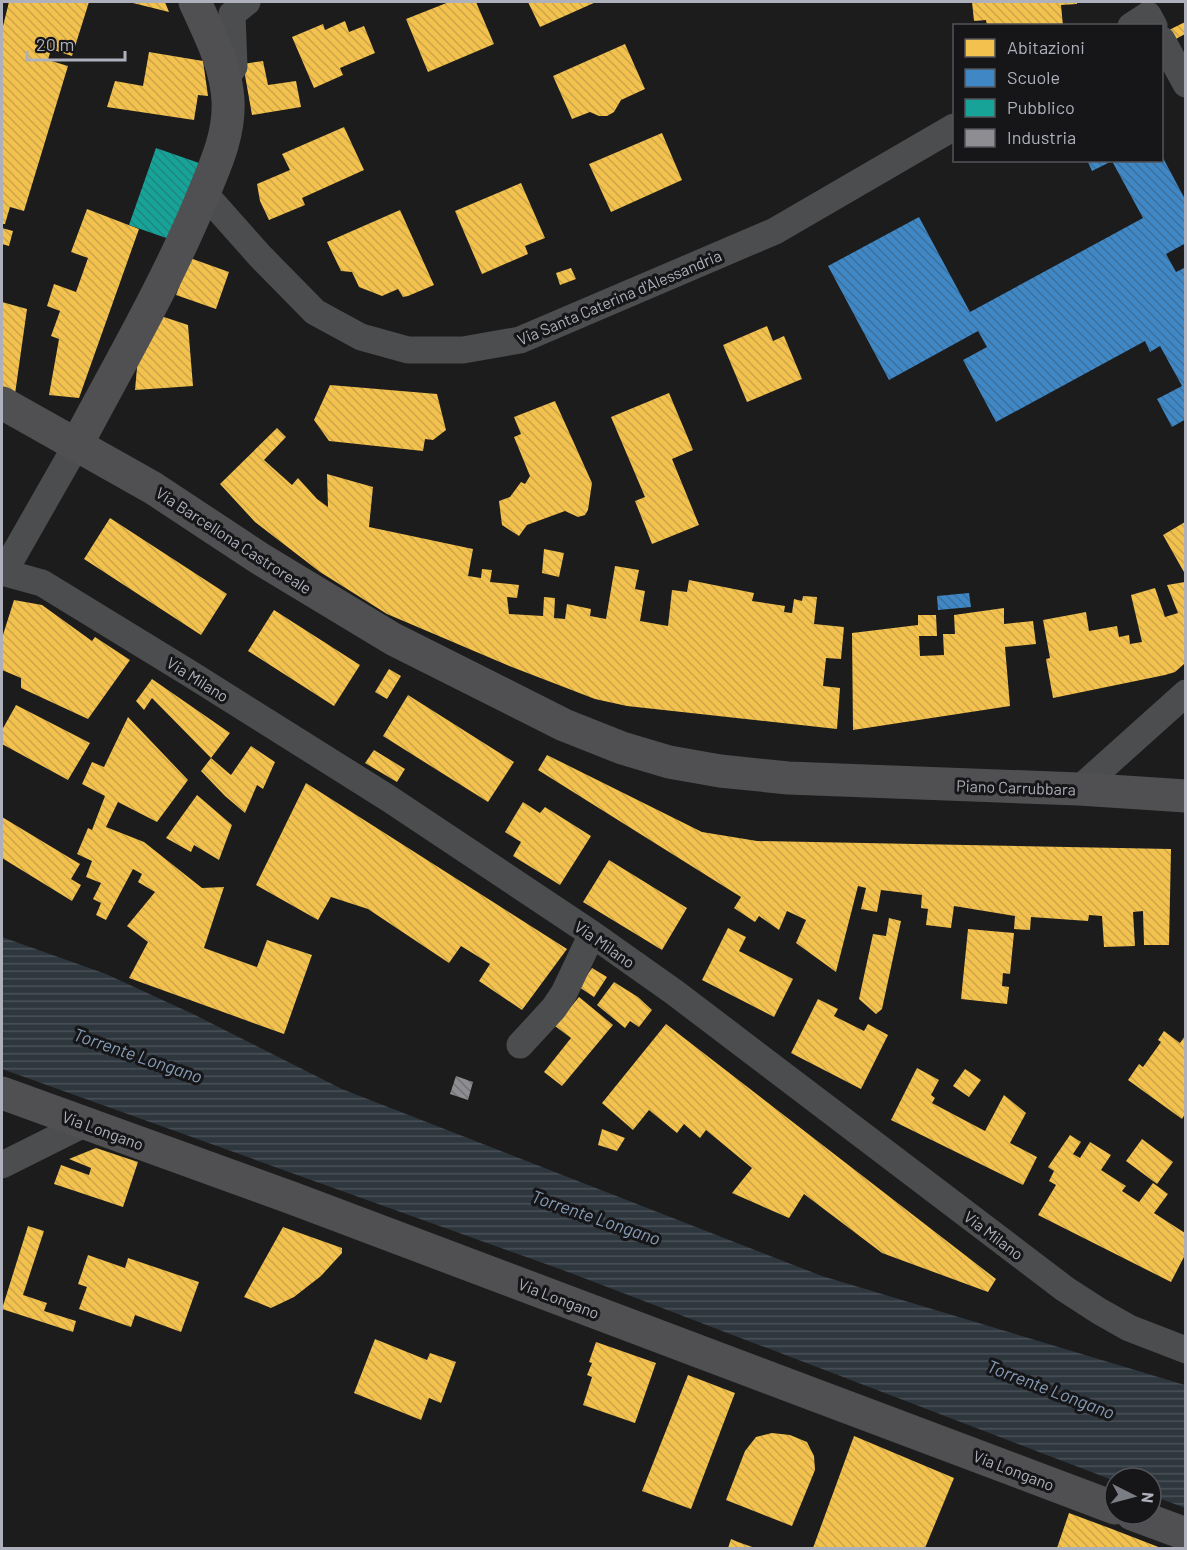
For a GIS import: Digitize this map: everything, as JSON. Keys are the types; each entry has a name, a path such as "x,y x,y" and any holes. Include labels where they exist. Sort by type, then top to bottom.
{"street":[{"path":"3,572 77,444 178,255 225,138 228,100 225,79 215,46 195,2"},
{"path":"225,79 234,67 232,14 247,2"},
{"path":"1163,44 1185,84"},
{"name":"Via Santa Caterina d'Alessandria","path":"204,193 260,256 315,312 361,337 408,350 463,350 520,340 775,231 953,128"},
{"name":"Via Barcellona Castroreale","path":"2,403 153,488 259,558 393,639 564,724 622,748 669,762 720,771 845,780"},
{"name":"Via Milano","path":"3,572 42,583 388,798 592,934 674,992 1065,1289 1129,1328 1185,1350"},
{"path":"1079,789 1185,693"},
{"name":"Piano Carrubbara","path":"845,780 1079,789 1185,796"},
{"path":"520,1045 540,1025 564,993 592,934"},
{"name":"Via Longano","path":"2,1093 292,1198 1103,1503"},
{"path":"2,1165 86,1124"},
{"path":"1163,1526 1185,1534"}],"water":[{"name":"Torrente Longano","path":"2,937 106,974 193,1014 342,1089 822,1276 1185,1385 1185,1508 1163,1500 1163,1466 1103,1466 1103,1476 568,1272 2,1069"}],"building: Abitazioni":[{"path":"9,2 89,2 72,56 51,49 48,60 68,66 24,211 10,207 5,224 2,224 2,30"},
{"path":"129,2 165,2 169,12"},
{"path":"449,2 476,2 494,44 428,72 406,19"},
{"path":"528,2 596,2 540,27"},
{"path":"972,2 1077,2 1077,4 1061,5 1063,24 987,24 986,20 974,21"},
{"path":"345,21 349,32 364,26 375,53 340,68 343,75 314,88 292,37 323,24 325,30"},
{"path":"1185,22 1185,34 1174,40 1169,30"},
{"path":"625,44 645,89 621,100 614,112 607,116 599,116 590,112 572,119 553,76"},
{"path":"149,52 203,61 208,96 198,95 194,120 107,107 115,81 143,86"},
{"path":"263,61 268,85 296,81 301,107 252,115 243,64"},
{"path":"344,127 364,170 302,198 305,205 269,220 260,201 257,184 290,170 282,154"},
{"path":"662,133 682,180 611,212 589,164"},
{"path":"521,183 545,238 525,246 528,254 482,274 455,211"},
{"path":"87,209 139,229 79,398 49,395 59,339 51,336 60,311 47,306 54,284 76,292 88,258 71,252"},
{"path":"400,210 434,285 408,296 403,297 398,289 382,296 359,287 352,272 341,271 327,242"},
{"path":"2,228 13,231 9,246 2,244"},
{"path":"190,258 229,272 216,309 176,295"},
{"path":"571,268 576,279 560,285 556,273"},
{"path":"2,302 27,309 15,394 2,393"},
{"path":"161,316 188,325 193,386 135,390 138,357"},
{"path":"767,326 773,341 784,336 802,379 747,402 723,345"},
{"path":"330,385 437,394 446,430 433,440 425,439 423,451 329,441 314,420"},
{"path":"669,393 693,450 672,459 699,525 652,544 635,501 645,497 611,417"},
{"path":"555,401 592,483 588,510 585,515 578,517 565,511 527,525 519,536 502,525 499,501 510,497 521,482 525,484 530,476 514,437 521,434 514,417"},
{"path":"277,428 286,437 264,460 292,485 298,478 317,499 328,507 327,474 373,487 369,527 473,549 468,576 481,578 482,569 492,570 490,582 519,585 517,598 507,597 509,614 543,616 544,597 555,598 554,618 565,619 567,604 591,609 590,616 606,619 615,566 639,570 635,589 645,591 640,621 668,626 672,590 687,592 689,580 754,593 752,601 785,606 784,612 792,613 794,599 802,601 803,596 817,597 814,624 844,627 841,659 826,658 823,686 840,688 837,729 627,706 595,699 507,665 387,614 320,572 255,522 220,484"},
{"path":"110,518 227,594 201,635 84,559"},
{"path":"1185,522 1185,574 1163,535"},
{"path":"544,549 564,553 559,577 542,573"},
{"path":"1185,582 1184,664 1175,672 1053,698 1046,659 1050,658 1043,620 1086,612 1089,631 1117,626 1119,637 1129,635 1130,644 1142,642 1131,595 1155,588 1165,617 1178,613 1167,585"},
{"path":"14,600 42,605 92,641 95,637 130,660 88,719 21,688 21,678 2,670 2,638"},
{"path":"1004,608 1004,624 1033,621 1036,644 1005,647 1010,706 853,730 852,633 918,625 918,615 936,615 937,636 919,636 920,656 944,655 943,634 955,634 954,615"},
{"path":"274,610 360,665 334,706 248,651"},
{"path":"389,669 401,676 387,699 375,692"},
{"path":"152,679 230,733 211,758 152,698 144,710 136,701"},
{"path":"408,695 514,762 488,802 383,736"},
{"path":"16,705 90,743 68,780 2,744 2,730"},
{"path":"128,717 188,780 157,822 118,802 106,827 144,842 202,888 224,887 204,948 257,967 267,940 312,955 284,1034 129,978 148,942 127,926 155,892 138,882 142,874 133,869 106,920 96,915 101,903 93,899 101,883 86,877 92,861 77,854 88,828 92,830 105,796 82,784 92,762 104,767"},
{"path":"251,746 275,762 263,789 257,785 245,813 201,771 211,758 231,775"},
{"path":"374,750 405,769 397,782 365,763"},
{"path":"547,755 702,832 757,841 1171,849 1169,945 1144,945 1143,911 1133,912 1135,946 1104,947 1102,916 1089,915 1088,921 1031,917 1030,930 1014,929 1015,916 954,906 951,928 926,925 928,909 921,908 922,895 881,890 877,912 861,909 866,888 858,886 836,972 796,943 806,920 787,911 779,930 759,916 755,922 734,908 741,897 538,770"},
{"path":"306,783 567,949 522,1010 479,981 490,964 461,946 449,963 368,909 331,897 318,920 256,885"},
{"path":"197,795 232,825 219,860 194,845 191,852 166,838"},
{"path":"523,802 540,813 545,807 591,836 560,885 513,856 521,842 505,832"},
{"path":"2,817 80,864 71,879 81,885 72,901 2,858"},
{"path":"609,860 687,908 662,950 583,902"},
{"path":"889,918 901,921 882,1009 876,1014 859,999 873,934 886,936"},
{"path":"728,928 746,937 739,951 793,979 774,1017 702,980"},
{"path":"968,929 1014,933 1010,974 1003,973 1002,986 1009,987 1007,1004 961,999"},
{"path":"592,968 607,977 594,997 579,987"},
{"path":"614,982 638,997 652,1010 639,1027 630,1021 625,1028 597,1005"},
{"path":"579,997 613,1025 562,1086 544,1072 571,1038 555,1026"},
{"path":"818,999 838,1009 834,1016 864,1031 868,1024 888,1035 861,1089 791,1053"},
{"path":"666,1024 996,1279 988,1292 882,1253 804,1194 789,1218 732,1193 752,1168 706,1130 700,1138 684,1124 677,1133 649,1110 633,1130 602,1103"},
{"path":"1164,1031 1180,1043 1185,1036 1185,1114 1182,1119 1128,1080 1139,1064 1143,1067 1161,1042 1158,1040"},
{"path":"917,1068 939,1080 931,1095 935,1098 932,1103 985,1131 1004,1095 1026,1113 1010,1143 1037,1157 1023,1185 891,1120"},
{"path":"965,1069 981,1080 969,1097 953,1086"},
{"path":"602,1129 625,1138 617,1151 598,1145"},
{"path":"1070,1135 1081,1142 1073,1154 1080,1158 1090,1142 1111,1155 1101,1170 1126,1186 1122,1191 1139,1202 1153,1183 1168,1194 1154,1213 1185,1233 1185,1255 1171,1282 1038,1215 1056,1185 1049,1181 1054,1171 1048,1167"},
{"path":"1142,1139 1173,1162 1157,1184 1126,1161"},
{"path":"96,1148 138,1162 123,1207 54,1184 61,1165 89,1175 91,1168 69,1159"},
{"path":"28,1226 44,1231 23,1295 47,1303 44,1311 76,1321 73,1332 2,1309"},
{"path":"283,1227 342,1248 342,1253 321,1276 294,1297 271,1308 244,1297"},
{"path":"88,1255 125,1268 128,1258 199,1282 181,1332 135,1315 131,1327 79,1309 87,1287 78,1284"},
{"path":"375,1339 427,1360 430,1353 456,1362 441,1403 429,1398 421,1420 354,1393"},
{"path":"596,1342 656,1363 635,1423 583,1405 592,1377 587,1375"},
{"path":"688,1375 735,1393 691,1509 642,1491"},
{"path":"772,1433 790,1435 807,1442 814,1456 815,1470 792,1526 726,1500 745,1451 756,1437"},
{"path":"854,1436 954,1478 925,1548 813,1548"},
{"path":"1069,1513 1161,1548 1057,1548"},
{"path":"731,1539 738,1542 755,1548 728,1548"}],"building: Scuole":[{"path":"1163,158 1186,201 1186,243 1166,254 1176,272 1186,267 1186,419 1172,427 1157,399 1182,386 1160,346 1150,352 1145,341 996,422 963,360 987,347 978,331 889,380 828,266 919,217 970,312 1143,218 1113,162 1163,162"},
{"path":"1088,162 1110,162 1092,171"},
{"path":"969,593 971,607 938,610 937,596"}],"building: Pubblico":[{"path":"156,148 199,163 172,240 129,225"}],"building: Industria":[{"path":"456,1076 473,1082 468,1100 450,1094"}]}
